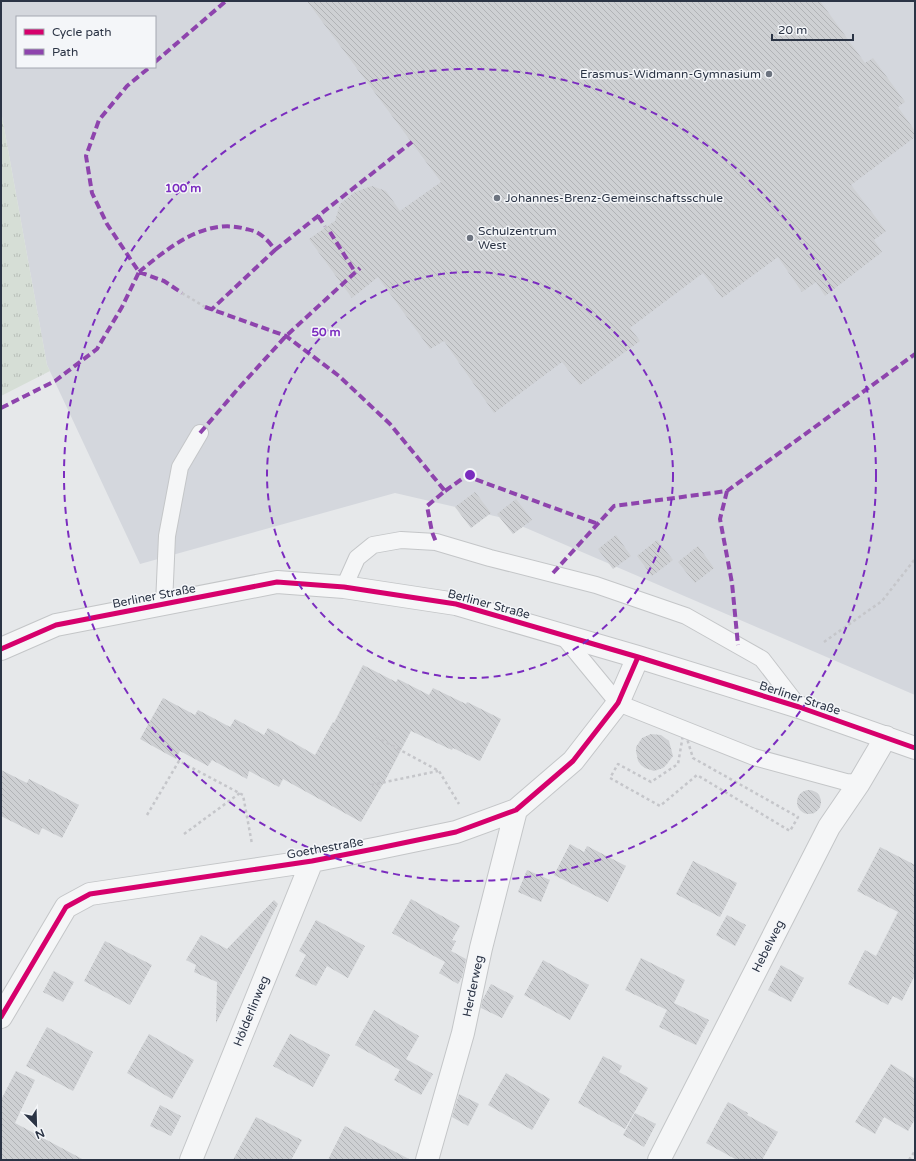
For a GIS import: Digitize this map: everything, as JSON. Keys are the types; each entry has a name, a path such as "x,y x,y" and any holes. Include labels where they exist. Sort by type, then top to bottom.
{"street":[{"name":"Berliner Straße","path":"1,648 56,625 277,582 344,587 456,604 638,657 799,707 915,748"},
{"name":"Goethestraße","path":"1,1017 66,907 90,894 312,861 456,832 516,810 573,761 618,703 638,657"},
{"name":"Hebelweg","path":"659,1160 829,827 859,783 886,737"},
{"name":"Herderweg","path":"427,1160 463,1033 481,948 516,810"},
{"name":"Hölderlinweg","path":"191,1160 312,861"}],"lane":[{"path":"164,604 166,536 180,467 200,433"},
{"path":"344,587 357,558 373,545 401,540 436,542 490,558 596,584 686,616 762,659 799,707"},
{"path":"562,635 618,703 754,757 846,782 859,783"}],"path":[{"path":"325,226 330,232"},
{"path":"182,293 206,307"},
{"path":"824,642 882,601 915,559"},
{"path":"684,729 693,758 798,817 790,831 697,775 660,806 610,778 618,764 651,782 662,775 678,764 684,729"},
{"path":"376,737 439,771 473,826"},
{"path":"147,815 179,761 243,795 256,869"},
{"path":"371,786 439,771"},
{"path":"184,834 240,793"},
{"path":"909,1160 915,1152"}],"shaded area":[{"name":"Schulzentrum West","path":"1,1 915,1 915,695 503,518 395,493 140,564 47,365 1,111"}],"green space":[{"path":"1,111 47,365 50,371 1,396"}],"building":[{"path":"307,1 820,1 865,63 873,58 905,102 898,107 915,131 915,137 851,185 886,231 874,240 882,252 825,296 816,282 802,292 778,257 722,298 703,273 630,328 640,341 580,385 562,362 494,413 444,341 430,349 378,277 352,298 309,239 335,221 340,204 355,192 372,186 386,191 400,211 441,182"},
{"path":"475,492 491,513 471,528 455,507"},
{"path":"516,499 532,520 513,534 497,514"},
{"path":"616,535 631,556 613,569 598,549"},
{"path":"657,540 673,560 652,576 637,556"},
{"path":"698,546 714,568 695,583 678,562"},
{"path":"363,665 396,682 398,679 429,695 433,688 466,704 467,702 501,719 480,761 411,731 361,822 283,779 279,787 249,771 247,779 212,760 208,766 180,751 176,759 140,739 163,698 195,715 198,710 230,727 235,719 264,735 268,728 315,755 333,722 334,723"},
{"path":"651,734 661,735 669,741 673,756 663,768 654,771 641,765 638,761 636,751 636,747 642,738"},
{"path":"1,770 27,783 29,779 79,805 62,838 42,828 39,835 1,816"},
{"path":"809,790 814,791 820,797 820,807 814,813 809,814 804,813 798,807 797,802 798,797 804,791"},
{"path":"570,844 584,852 587,846 626,866 608,902 554,875"},
{"path":"880,847 915,865 915,975 902,1001 893,996 888,1005 848,984 865,950 876,956 898,912 857,891"},
{"path":"693,861 737,883 720,917 676,894"},
{"path":"527,870 550,880 541,902 518,892"},
{"path":"411,899 460,926 452,940 456,941 451,951 466,959 462,977 458,984 439,973 445,962 392,933"},
{"path":"274,900 278,904 216,1023 217,982 194,972 196,965 186,960 201,935 227,949"},
{"path":"727,915 746,925 735,946 716,935"},
{"path":"316,920 365,946 348,978 327,966 316,986 295,976 306,955 299,951"},
{"path":"105,941 152,965 130,1005 84,981"},
{"path":"641,958 685,980 674,1003 709,1020 696,1045 659,1027 667,1010 625,990"},
{"path":"543,960 589,985 570,1020 524,995"},
{"path":"781,965 804,978 791,1002 768,990"},
{"path":"54,971 74,982 63,1002 43,992"},
{"path":"491,984 514,996 502,1018 481,1008 482,1001"},
{"path":"374,1010 419,1036 400,1070 355,1045"},
{"path":"47,1027 93,1052 73,1091 26,1066"},
{"path":"149,1034 194,1060 172,1099 127,1073"},
{"path":"290,1034 330,1055 313,1087 273,1066"},
{"path":"603,1056 622,1066 619,1072 648,1088 625,1129 578,1103"},
{"path":"406,1059 433,1074 421,1095 394,1080"},
{"path":"891,1064 915,1079 915,1119 908,1131 884,1117 875,1134 855,1122"},
{"path":"16,1071 35,1080 15,1123 84,1160 1,1160 1,1100"},
{"path":"506,1073 550,1099 532,1130 488,1105"},
{"path":"459,1094 479,1104 468,1126 452,1117"},
{"path":"728,1102 748,1113 747,1115 778,1132 762,1160 737,1160 706,1143"},
{"path":"160,1105 181,1116 171,1136 150,1126"},
{"path":"635,1113 656,1124 644,1147 623,1135"},
{"path":"256,1117 302,1140 291,1160 233,1160"},
{"path":"345,1126 411,1160 328,1160"}],"marked path":[{"path":"156,61 226,1"},
{"path":"1,408 55,381 97,349 122,307 139,272 107,224 92,193 86,156 99,120 127,86 149,68"},
{"path":"275,250 412,142"},
{"path":"318,216 325,226"},
{"path":"139,272 162,253 188,237 202,231 216,227 231,226 251,230 261,235 275,250 211,310"},
{"path":"330,232 355,272"},
{"path":"200,433 286,336 360,268"},
{"path":"139,272 164,281 182,293"},
{"path":"205,307 286,336 339,376 390,424 445,491 427,506 432,532 436,542"},
{"path":"553,573 614,506 727,491 915,354"},
{"path":"445,491 466,476 598,524"},
{"path":"727,491 720,519 732,583 738,645"}],"cycle path":[{"path":"1,649 56,625 277,582 344,587 456,604 638,657 799,707 915,748"},
{"path":"1,1017 66,907 90,894 312,861 379,848 456,832 516,810 573,761 618,703 638,657"}],"place":[{"name":"Erasmus-Widmann-Gymnasium","path":"769,74"},
{"name":"Johannes-Brenz-Gemeinschaftsschule","path":"497,198"},
{"name":"Schulzentrum West","path":"470,238"}]}
